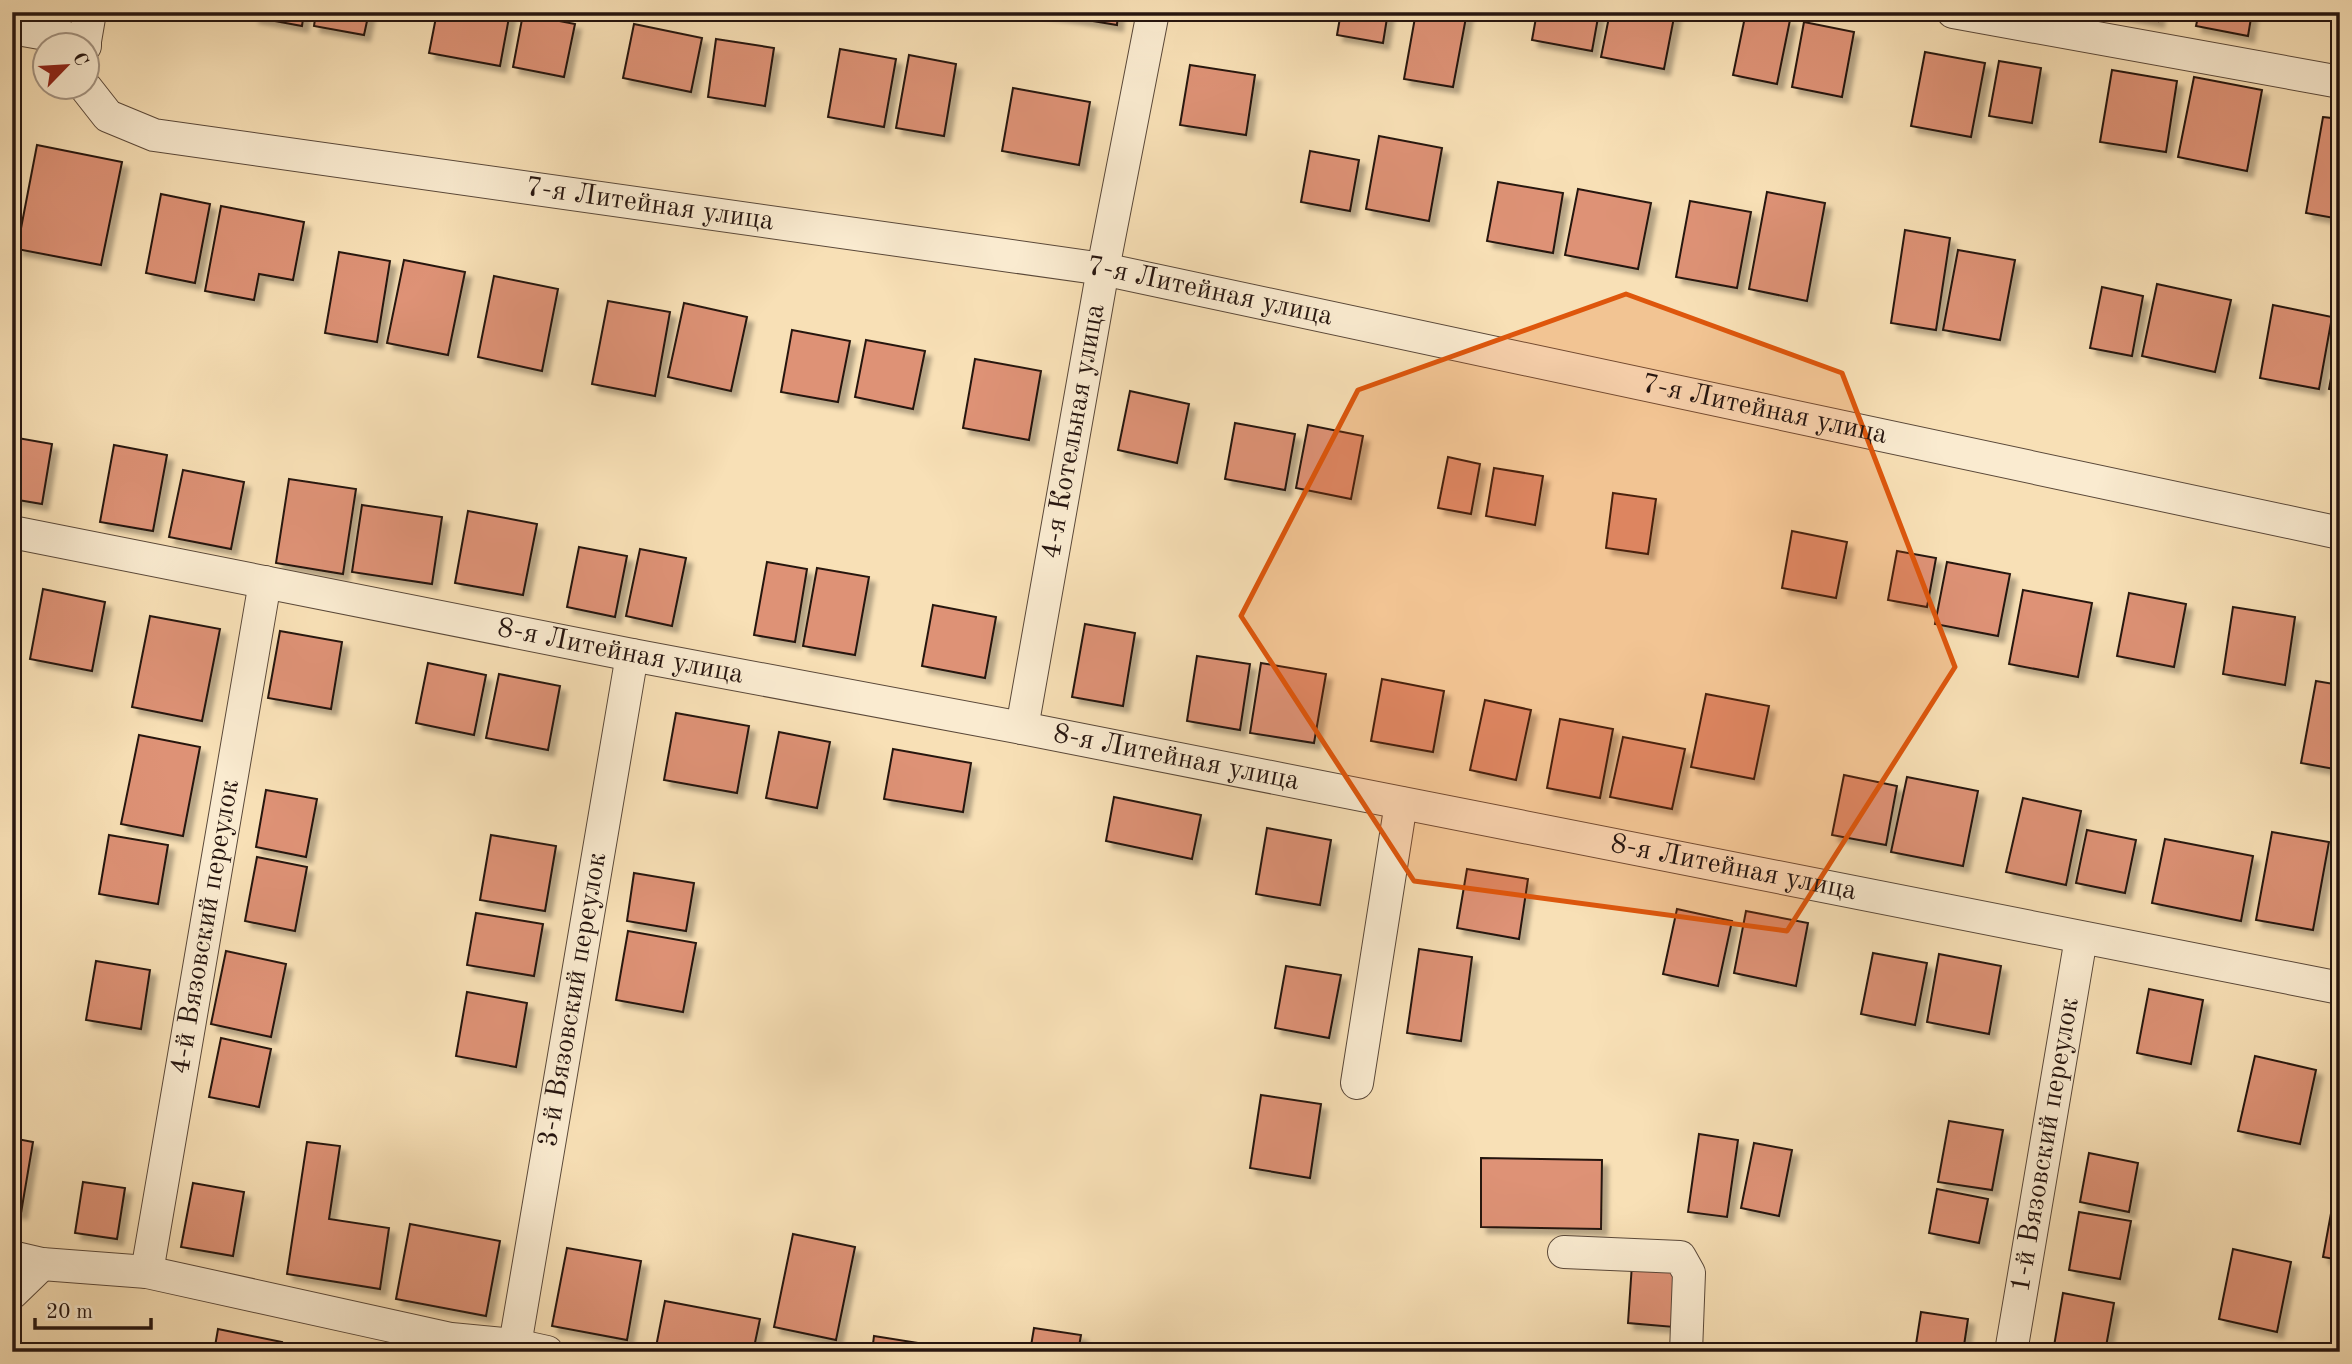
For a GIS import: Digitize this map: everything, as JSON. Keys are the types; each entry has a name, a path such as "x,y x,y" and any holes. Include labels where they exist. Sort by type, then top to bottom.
{"street":[{"name":"4-я Котельная улица","path":"1022,728 1103,269 1153,12"},
{"path":"1953,12 2340,82"},
{"path":"12,28 71,32"},
{"name":"7-я Литейная улица","path":"97,102 108,116 154,135 1103,269 2340,533"},
{"name":"8-я Литейная улица","path":"12,532 2340,988"},
{"name":"4-й Вязовский переулок","path":"148,1272 265,582"},
{"name":"3-й Вязовский переулок","path":"515,1345 632,655"},
{"path":"1357,1083 1401,803"},
{"name":"1-й Вязовский переулок","path":"2011,1352 2081,937"},
{"path":"1564,1252 1680,1257 1689,1273 1686,1352"},
{"path":"12,1293 27,1261 148,1272 444,1345 515,1345 547,1352"}],"highlighted area":[{"path":"1626,294 1842,373 1955,667 1787,931 1414,881 1241,616 1358,390"}],"building":[{"path":"254,12 304,12 302,26 253,17"},
{"path":"316,12 369,12 364,35 314,26"},
{"path":"437,12 510,12 500,66 429,53"},
{"path":"1039,12 1118,12 1117,25"},
{"path":"1341,12 1388,12 1383,43 1337,35"},
{"path":"1416,12 1467,12 1453,87 1404,79"},
{"path":"1537,12 1599,12 1592,51 1532,40"},
{"path":"1610,12 1675,12 1664,69 1601,57"},
{"path":"1746,12 1790,20 1777,84 1733,75"},
{"path":"2113,12 2159,12 2158,21"},
{"path":"2199,12 2252,12 2248,36 2196,26"},
{"path":"523,14 575,24 564,77 513,67"},
{"path":"1804,22 1854,32 1842,97 1792,87"},
{"path":"634,24 702,38 691,92 623,78"},
{"path":"716,39 774,48 765,106 708,97"},
{"path":"840,49 896,59 884,127 828,117"},
{"path":"1925,52 1985,63 1971,137 1911,126"},
{"path":"909,55 956,64 944,136 896,128"},
{"path":"1999,61 2041,68 2032,123 1989,116"},
{"path":"1190,65 1255,75 1246,135 1180,125"},
{"path":"2112,70 2177,81 2166,152 2100,142"},
{"path":"2194,77 2262,90 2247,171 2178,157"},
{"path":"1013,88 1090,102 1079,165 1002,151"},
{"path":"2323,117 2340,119 2340,219 2306,213"},
{"path":"1379,136 1442,148 1429,221 1366,209"},
{"path":"37,145 122,162 101,265 17,249"},
{"path":"1310,151 1359,160 1350,211 1301,202"},
{"path":"1498,182 1563,193 1553,253 1487,241"},
{"path":"1578,189 1651,203 1638,269 1565,255"},
{"path":"1767,192 1825,203 1807,301 1749,289"},
{"path":"161,194 210,204 195,283 146,273"},
{"path":"1690,201 1751,212 1737,288 1676,277"},
{"path":"221,206 304,222 293,280 259,274 254,300 205,291"},
{"path":"1905,230 1950,238 1936,330 1891,323"},
{"path":"1958,250 2015,260 2000,340 1943,330"},
{"path":"339,252 390,261 377,342 325,333"},
{"path":"404,260 465,272 448,355 387,343"},
{"path":"494,276 558,289 542,371 478,357"},
{"path":"2157,284 2231,300 2215,372 2142,356"},
{"path":"2102,287 2143,296 2132,356 2090,348"},
{"path":"608,301 670,312 655,396 592,384"},
{"path":"684,303 747,317 731,391 668,377"},
{"path":"2273,305 2332,317 2319,389 2260,378"},
{"path":"792,330 850,341 838,402 781,392"},
{"path":"2340,330 2340,391 2329,389"},
{"path":"866,340 925,351 913,409 855,397"},
{"path":"975,359 1041,371 1029,440 963,428"},
{"path":"1130,391 1189,404 1177,463 1118,450"},
{"path":"1235,423 1295,434 1285,490 1225,479"},
{"path":"1308,425 1363,436 1351,499 1296,488"},
{"path":"12,437 52,444 42,504 12,499"},
{"path":"114,445 167,455 153,531 100,522"},
{"path":"1448,457 1480,464 1471,514 1438,508"},
{"path":"1494,468 1543,476 1535,525 1486,516"},
{"path":"183,470 244,482 231,549 169,537"},
{"path":"289,479 356,489 343,574 276,563"},
{"path":"1613,493 1656,499 1648,554 1606,548"},
{"path":"362,505 442,517 432,584 352,572"},
{"path":"468,511 537,524 523,595 455,583"},
{"path":"1792,531 1847,542 1836,598 1782,588"},
{"path":"579,547 627,556 615,617 567,607"},
{"path":"640,549 686,558 672,626 626,616"},
{"path":"1897,551 1936,558 1927,607 1888,600"},
{"path":"767,562 807,569 795,642 754,635"},
{"path":"1947,562 2010,574 1998,636 1935,624"},
{"path":"817,568 869,577 855,655 803,646"},
{"path":"43,589 105,602 92,671 30,659"},
{"path":"2023,590 2092,603 2078,677 2009,664"},
{"path":"2129,593 2186,604 2174,667 2117,656"},
{"path":"933,605 996,617 985,678 922,666"},
{"path":"2233,607 2295,617 2285,685 2223,674"},
{"path":"150,616 220,629 202,721 132,707"},
{"path":"1085,624 1135,633 1123,706 1072,697"},
{"path":"280,631 342,642 331,709 268,698"},
{"path":"1197,656 1250,664 1240,730 1187,721"},
{"path":"428,663 486,675 474,735 416,723"},
{"path":"1261,663 1326,674 1314,743 1250,733"},
{"path":"499,674 560,686 548,750 486,738"},
{"path":"1382,679 1444,691 1433,752 1371,741"},
{"path":"2316,681 2340,685 2340,770 2301,763"},
{"path":"1706,694 1769,706 1754,779 1691,767"},
{"path":"1485,700 1531,710 1516,780 1470,770"},
{"path":"676,713 749,726 737,793 664,780"},
{"path":"1560,719 1613,729 1600,798 1547,788"},
{"path":"779,732 830,742 817,808 766,798"},
{"path":"139,735 200,747 183,836 121,824"},
{"path":"1623,737 1685,749 1672,809 1610,797"},
{"path":"893,749 971,763 963,812 884,799"},
{"path":"1844,775 1897,786 1886,845 1832,835"},
{"path":"1907,777 1978,791 1963,866 1891,852"},
{"path":"266,790 317,799 306,857 256,847"},
{"path":"1114,797 1201,815 1192,859 1106,841"},
{"path":"2023,798 2081,811 2066,885 2006,872"},
{"path":"1267,828 1331,840 1320,905 1256,894"},
{"path":"2087,830 2136,840 2125,893 2076,883"},
{"path":"2272,832 2329,842 2313,930 2256,920"},
{"path":"109,835 168,845 158,904 99,894"},
{"path":"491,835 556,846 545,911 480,900"},
{"path":"2165,839 2253,856 2241,921 2152,903"},
{"path":"257,857 307,867 295,931 245,921"},
{"path":"1467,869 1528,879 1519,939 1457,928"},
{"path":"634,873 694,883 686,931 627,921"},
{"path":"1677,909 1732,921 1718,986 1663,974"},
{"path":"1746,911 1808,923 1796,986 1734,973"},
{"path":"476,913 543,924 534,976 467,965"},
{"path":"628,931 696,943 683,1012 616,1000"},
{"path":"1419,949 1472,957 1461,1041 1407,1033"},
{"path":"226,951 286,964 271,1037 211,1024"},
{"path":"1873,953 1927,963 1915,1025 1861,1014"},
{"path":"1939,954 2001,966 1989,1034 1927,1022"},
{"path":"96,961 150,970 141,1029 86,1020"},
{"path":"1286,966 1341,975 1329,1038 1275,1028"},
{"path":"2149,989 2203,1000 2191,1064 2137,1053"},
{"path":"467,992 527,1003 516,1067 456,1056"},
{"path":"221,1038 271,1049 259,1107 209,1097"},
{"path":"2255,1056 2316,1070 2300,1144 2238,1131"},
{"path":"1261,1095 1321,1104 1310,1178 1250,1168"},
{"path":"1949,1121 2003,1130 1992,1190 1938,1182"},
{"path":"1699,1134 1738,1140 1727,1217 1688,1212"},
{"path":"12,1138 33,1142 21,1213 12,1211"},
{"path":"307,1142 340,1146 329,1219 389,1228 380,1289 287,1274"},
{"path":"1754,1143 1792,1150 1779,1216 1741,1208"},
{"path":"2089,1153 2138,1163 2129,1212 2080,1202"},
{"path":"1481,1158 1602,1160 1601,1229 1481,1227"},
{"path":"83,1182 125,1188 117,1239 75,1233"},
{"path":"193,1183 244,1192 233,1256 181,1247"},
{"path":"2336,1186 2340,1187 2340,1260 2323,1257"},
{"path":"1937,1189 1988,1199 1979,1243 1929,1233"},
{"path":"2079,1212 2131,1221 2120,1279 2069,1270"},
{"path":"410,1224 500,1241 486,1316 396,1299"},
{"path":"793,1234 855,1247 836,1340 774,1327"},
{"path":"567,1248 641,1261 627,1340 552,1326"},
{"path":"2233,1249 2291,1262 2277,1332 2219,1319"},
{"path":"1632,1264 1679,1268 1674,1327 1628,1323"},
{"path":"2063,1293 2114,1303 2105,1352 2053,1352"},
{"path":"665,1301 760,1319 753,1352 655,1352"},
{"path":"1921,1312 1968,1319 1963,1352 1915,1351"},
{"path":"1034,1328 1081,1335 1078,1352 1030,1352"},
{"path":"218,1329 282,1342 280,1352 214,1352"},
{"path":"874,1336 931,1345 930,1352 872,1352"}]}
